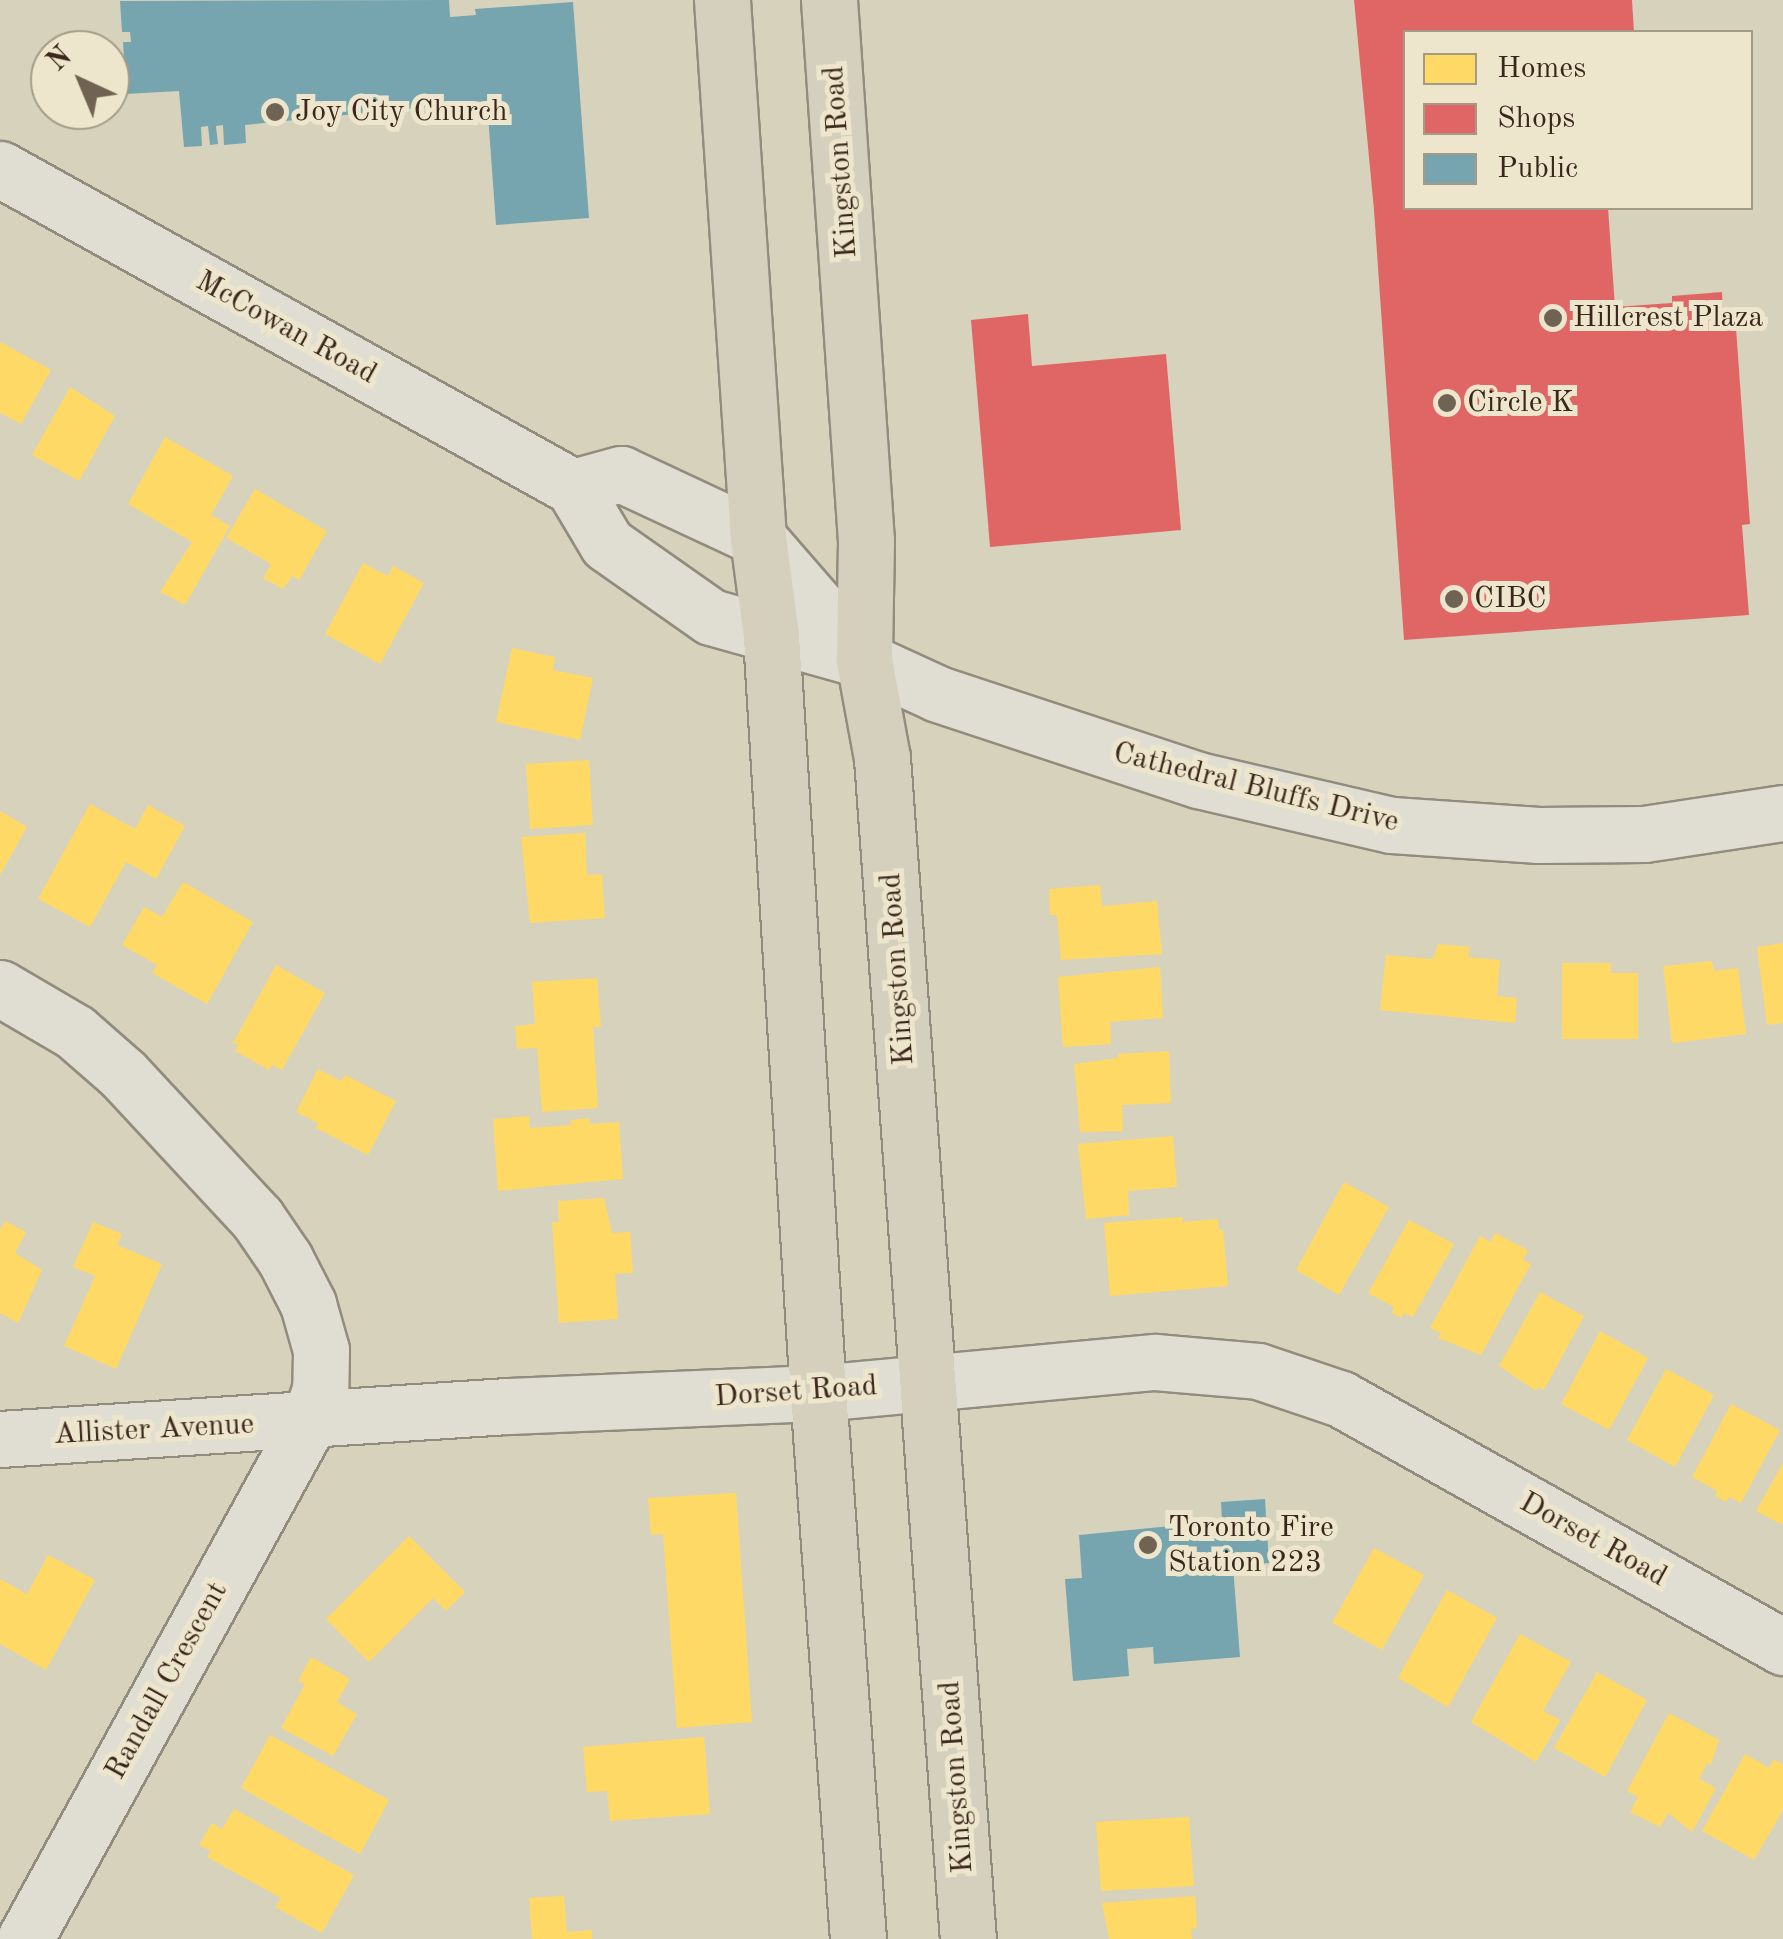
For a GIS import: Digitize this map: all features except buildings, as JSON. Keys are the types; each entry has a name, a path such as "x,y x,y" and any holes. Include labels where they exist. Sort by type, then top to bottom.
{"main road":[{"path":"722,0 758,538 771,636 818,1392 858,1939"},
{"name":"Kingston Road","path":"829,0 866,541 864,660 882,758 968,1939"}],"street":[{"name":"McCowan Road","path":"0,170 573,487 608,544 711,617 864,660"},
{"path":"573,487 620,474 758,538 864,660"},
{"name":"Cathedral Bluffs Drive","path":"864,660 938,694 1198,780 1392,826 1540,835 1644,834 1783,813"},
{"path":"0,988 76,1032 124,1074 257,1218 285,1259 308,1304 321,1350 320,1389 309,1422"},
{"name":"Dorset Road","path":"309,1422 507,1406 818,1392 1155,1362 1258,1371 1342,1399 1783,1647"},
{"name":"Allister Avenue","path":"0,1438 309,1422"},
{"name":"Randall Crescent","path":"25,1939 309,1422"}],"place":[{"name":"Joy City Church","path":"275,112"},
{"name":"Hillcrest Plaza","path":"1553,318"},
{"name":"Circle K","path":"1447,403"},
{"name":"CIBC","path":"1454,599"},
{"name":"Toronto Fire Station 223","path":"1148,1545"}]}
